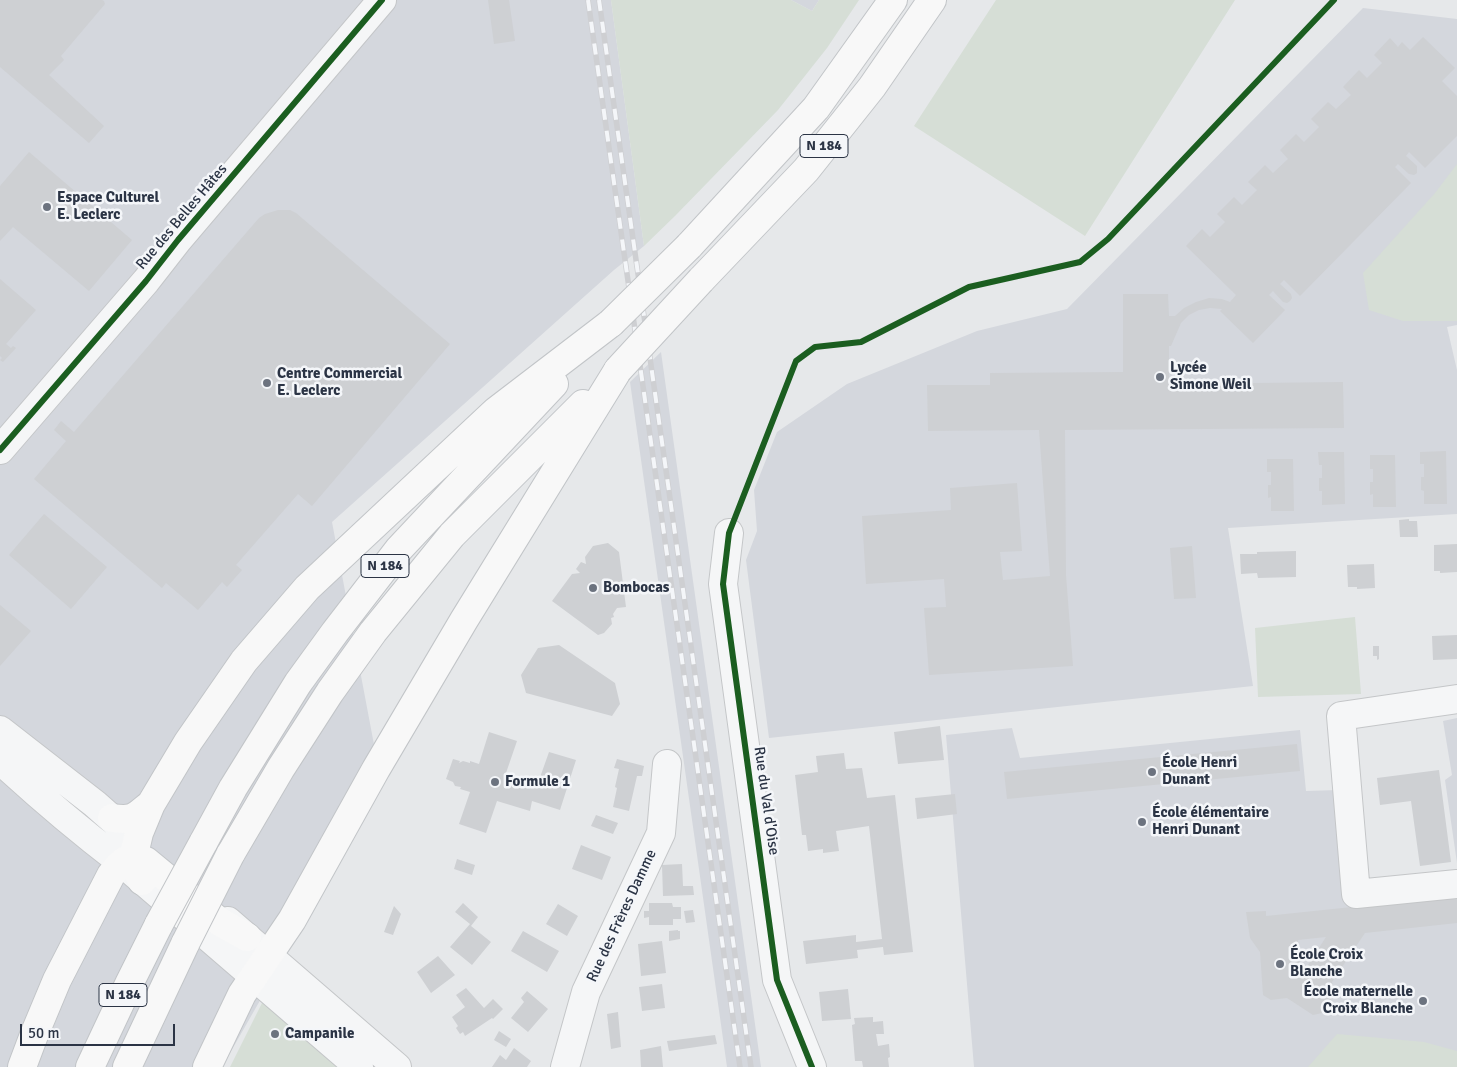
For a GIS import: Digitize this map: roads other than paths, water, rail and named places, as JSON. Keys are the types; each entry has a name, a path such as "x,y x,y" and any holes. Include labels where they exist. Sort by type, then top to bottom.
{"main road":[{"name":"N 184","path":"90,1067 159,924 233,788 298,683 335,632 398,549 611,323 690,246 816,108 892,0"},
{"name":"N 184","path":"127,1067 186,942 230,855 281,768 325,699 373,632 452,535 618,370 806,170 872,87 932,0"},
{"path":"136,866 151,804 188,742 244,661 307,588 496,412 611,323"},
{"path":"207,1067 260,951 292,920 376,769 464,620 553,472 618,370"},
{"path":"112,818 127,820 137,816 151,804"},
{"path":"22,1067 58,980 111,875 136,866 146,860 220,922 260,951"}],"street":[{"name":"Rue des Belles Hâtes","path":"0,450 146,281 178,240 382,0"},
{"name":"Rue du Val d'Oise","path":"728,534 723,584 777,980 812,1067"},
{"path":"1457,699 1341,716 1356,894 1457,884"},
{"path":"0,730 112,818 136,866"},
{"path":"0,760 75,827 136,866 260,951 397,1067"},
{"name":"Rue des Frères Damme","path":"565,1067 586,992 661,833 667,764"},
{"path":"260,951 359,1067"}],"railway":[{"path":"588,0 740,1067"},
{"path":"599,0 751,1067"}],"place":[{"name":"Espace Culturel E. Leclerc","path":"47,207"},
{"name":"Lycée Simone Weil","path":"1160,377"},
{"name":"Centre Commercial E. Leclerc","path":"267,383"},
{"name":"Bombocas","path":"593,588"},
{"name":"École Henri Dunant","path":"1152,772"},
{"name":"Formule 1","path":"495,782"},
{"name":"École élémentaire Henri Dunant","path":"1142,822"},
{"name":"École Croix Blanche","path":"1280,964"},
{"name":"École maternelle Croix Blanche","path":"1423,1001"},
{"name":"Campanile","path":"275,1034"}]}
